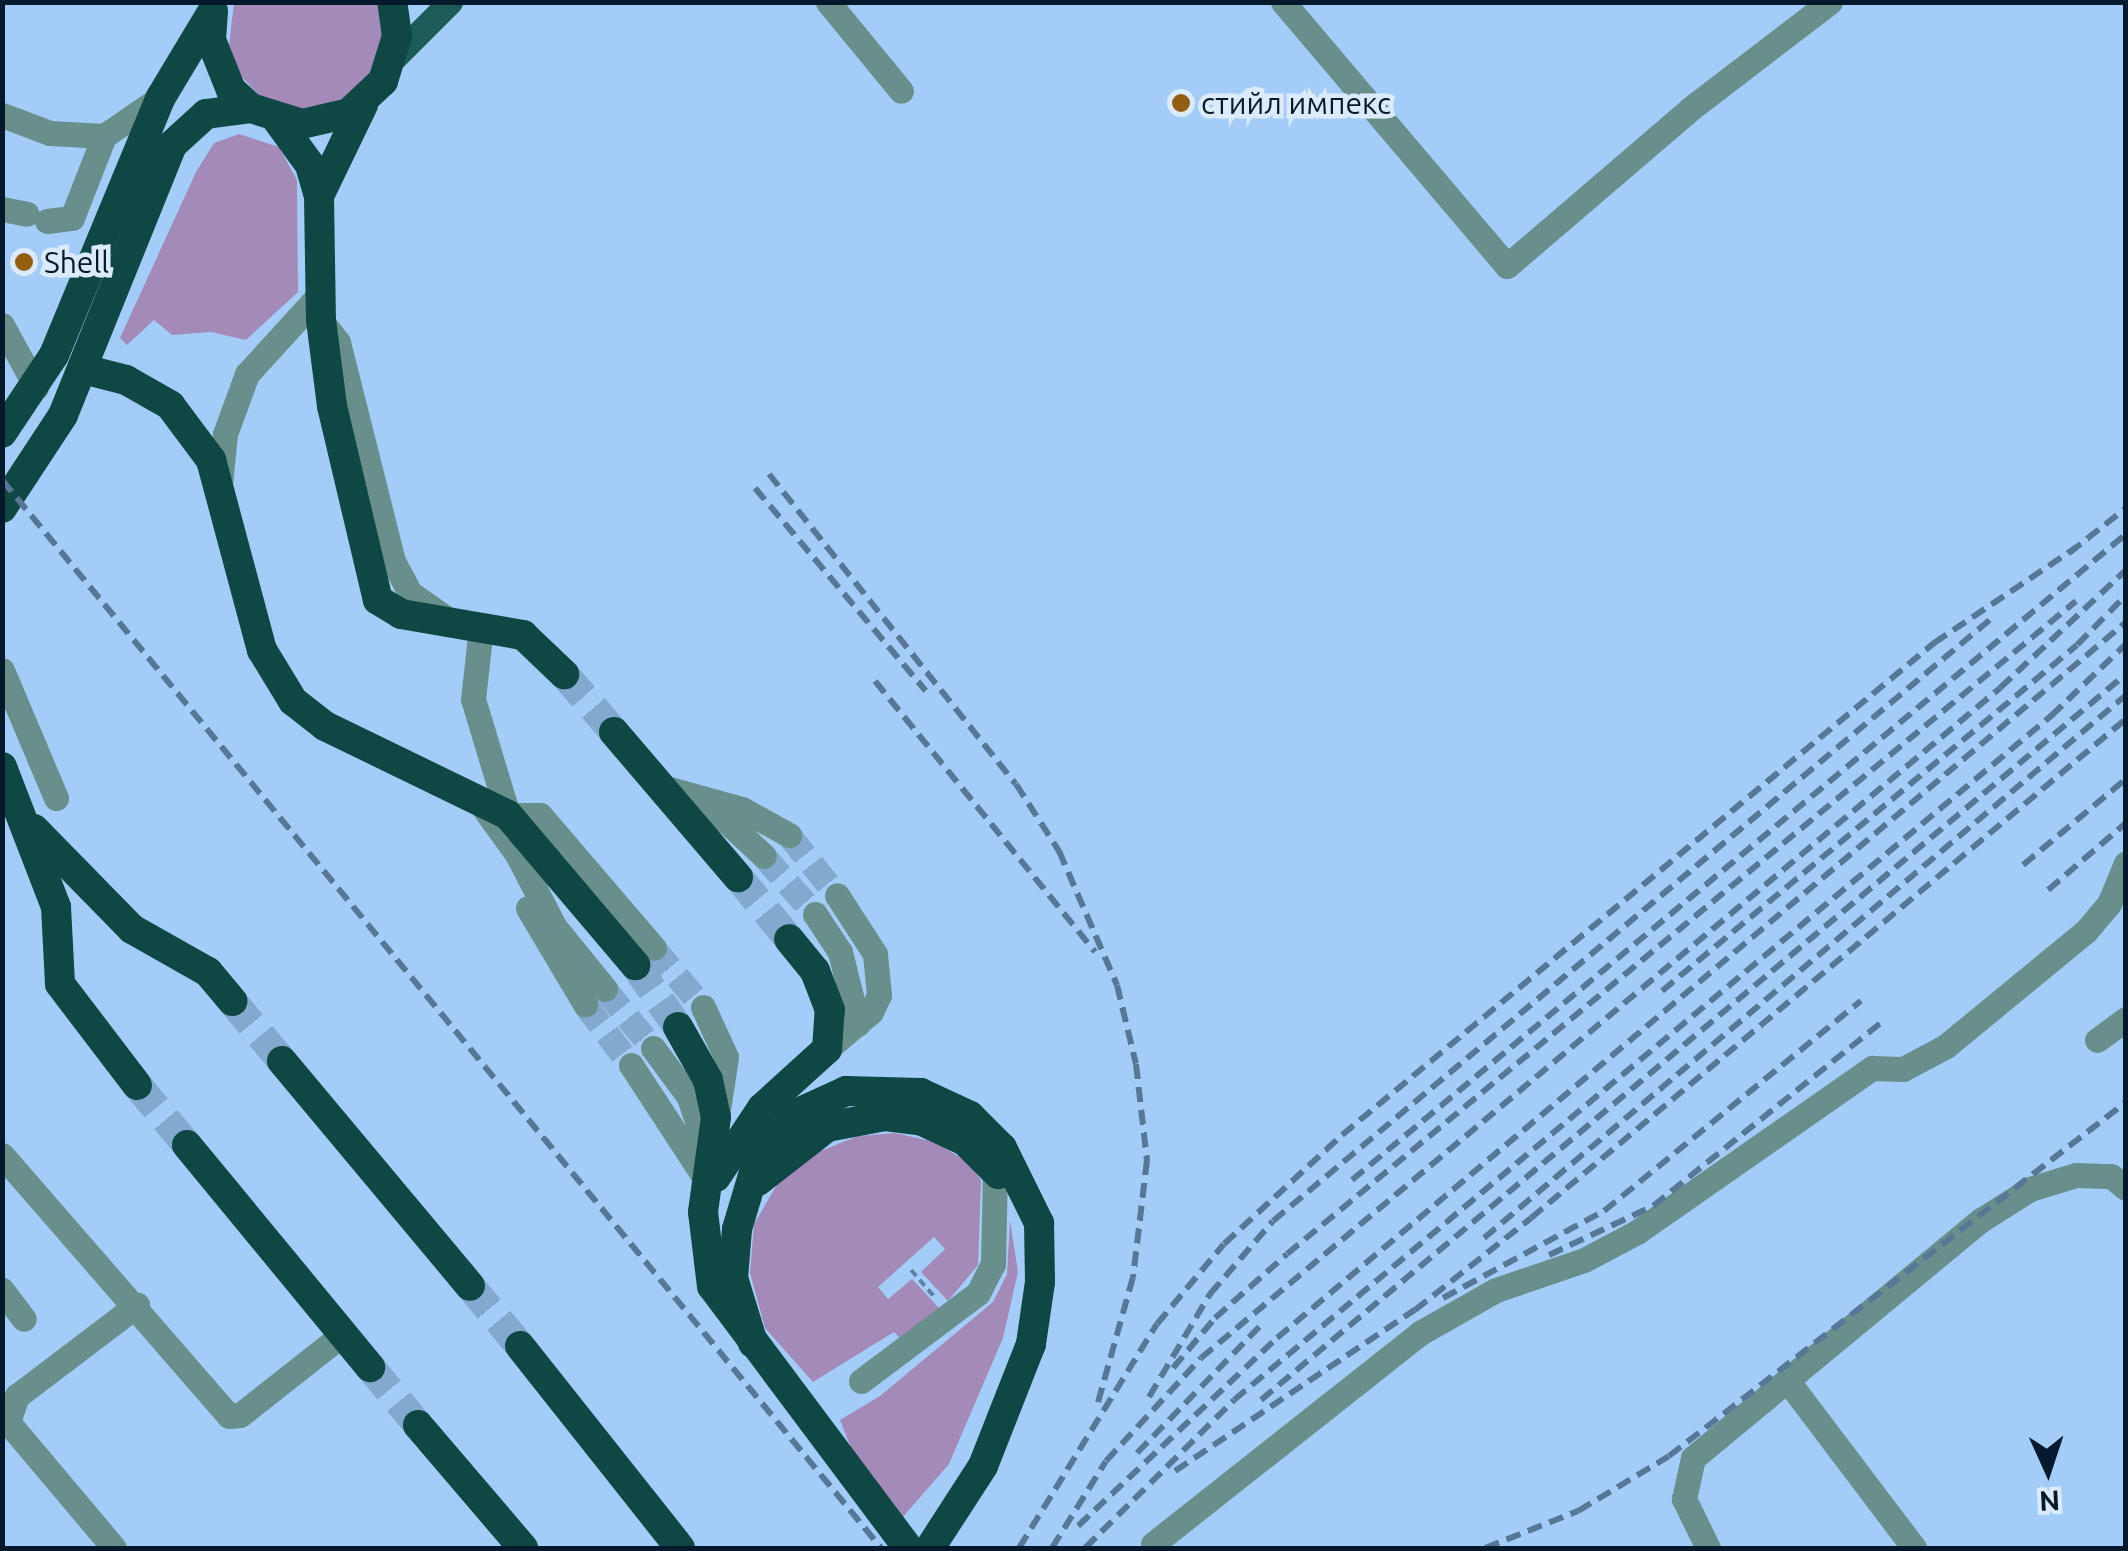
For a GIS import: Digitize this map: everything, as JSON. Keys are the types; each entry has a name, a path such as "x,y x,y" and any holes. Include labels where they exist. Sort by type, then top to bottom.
{"highway":[{"path":"318,196 347,128 392,60 392,2"},
{"path":"2,433 36,387 162,97 214,7"},
{"path":"214,7 217,66 310,165 318,196 320,306 332,406 378,600 389,611 481,627 538,644 564,674"},
{"path":"2,508 63,414 172,145 206,114 265,114 326,122 368,98"},
{"path":"83,370 126,380 170,405 211,460 262,650 293,702 325,726 508,814 645,957"},
{"path":"614,732 738,877"},
{"path":"7,785 99,900 132,929 208,972 232,1001"},
{"path":"7,785 56,907 60,984 138,1085"},
{"path":"703,1212 744,1128 827,1048 830,1010 815,971 790,939"},
{"path":"678,1027 708,1080 716,1117 703,1212 712,1286 754,1343 913,1545 1002,1425 1023,1372 1036,1312 1041,1249 1032,1200 1002,1148 948,1102 880,1088 821,1100 777,1130 748,1190 733,1278 754,1343"},
{"path":"282,1061 470,1286"},
{"path":"748,1190 827,1127 886,1116 920,1120 964,1140 995,1169 1028,1236 1036,1312"},
{"path":"187,1144 370,1367"},
{"path":"520,1346 680,1548"},
{"path":"418,1425 523,1548"}],"main road":[{"path":"392,60 450,2"}],"street":[{"path":"828,2 902,91"},
{"path":"1283,2 1507,266 1690,109 1830,2"},
{"path":"26,214 72,218 104,136 162,97"},
{"path":"2,114 50,133 104,136"},
{"path":"220,485 228,420 247,374 320,306"},
{"path":"2,325 36,387"},
{"path":"481,627 473,698 508,814"},
{"path":"2,670 56,798"},
{"path":"659,786 742,808 788,835"},
{"path":"472,795 517,854 595,996"},
{"path":"704,801 764,856"},
{"path":"1154,1544 1420,1333 1496,1290 1584,1260 1637,1232 1872,1068 1904,1069 1946,1046 2086,931 2109,904 2126,863"},
{"path":"827,1048 871,1012 880,977 862,927 837,895"},
{"path":"815,914 840,952 858,1024"},
{"path":"703,1007 726,1057 716,1117"},
{"path":"2097,1040 2126,1018"},
{"path":"653,1048 689,1098 708,1172"},
{"path":"631,1066 708,1172"},
{"path":"2,1155 137,1305 229,1416 240,1416 343,1334"},
{"path":"861,1382 952,1318 978,1293 993,1264 995,1169"},
{"path":"1708,1548 1684,1499 1684,1477 1693,1458 1981,1220 2030,1190 2076,1175 2111,1176 2126,1188"},
{"path":"2,1290 24,1319"},
{"path":"114,1548 8,1422 17,1396 137,1305"},
{"path":"1786,1380 1914,1548"}],"path":[{"path":"912,1270 952,1318"}],"shaded area":[{"path":"378,2 384,22 378,65 352,96 302,111 261,97 240,75 229,45 234,3"},
{"path":"239,134 279,147 297,180 298,292 246,340 211,332 172,335 154,320 127,345 120,338 196,172 214,143"},
{"path":"895,1133 935,1142 968,1162 981,1180 978,1265 948,1301 921,1272 945,1249 934,1237 878,1287 888,1299 912,1279 940,1309 903,1341 894,1332 813,1382 765,1328 750,1273 754,1224 778,1183 813,1154 858,1136"},
{"path":"1010,1220 1018,1272 1003,1338 949,1464 902,1518 859,1468 840,1420 880,1396 993,1302 1007,1274"}],"tunnel":[{"path":"564,674 614,732"},
{"path":"789,835 837,895"},
{"path":"764,856 815,914"},
{"path":"738,877 789,939"},
{"path":"654,948 703,1007"},
{"path":"635,965 678,1027"},
{"path":"605,989 653,1048"},
{"path":"232,1001 282,1061"},
{"path":"585,1004 631,1065"},
{"path":"137,1085 187,1145"},
{"path":"470,1286 520,1346"},
{"path":"370,1367 418,1425"}],"railway":[{"path":"769,474 1016,784 1059,851 1117,985 1136,1064 1147,1160 1133,1277 1098,1402"},
{"path":"2,480 881,1548"},
{"path":"755,488 926,691"},
{"path":"2069,553 2126,508"},
{"path":"1352,1180 2126,534"},
{"path":"1019,1548 1157,1324 1224,1244 1342,1135 1934,643 2077,547"},
{"path":"1052,1548 1106,1461 1201,1358 2000,688 2126,570"},
{"path":"1662,991 2077,645 2126,595"},
{"path":"1173,1368 1215,1318 1287,1254 2076,601"},
{"path":"1149,1397 1210,1294 1273,1221 1992,618"},
{"path":"1078,1526 1277,1338 2126,622"},
{"path":"1085,1548 1234,1400 2051,716 2126,644"},
{"path":"1261,1400 2126,674"},
{"path":"875,681 1095,952"},
{"path":"1484,1238 2126,695"},
{"path":"1175,1471 1415,1310 1531,1218 2126,719"},
{"path":"2023,865 2126,779"},
{"path":"2048,890 2126,823"},
{"path":"1443,1298 1604,1211 1861,1001"},
{"path":"1549,1255 1653,1206 1881,1023"},
{"path":"1485,1548 1578,1511 1669,1456 2126,1102"},
{"path":"1137,1453 1262,1324"}],"place":[{"name":"стийл импекс","path":"1181,103"},
{"name":"Shell","path":"24,262"}]}
